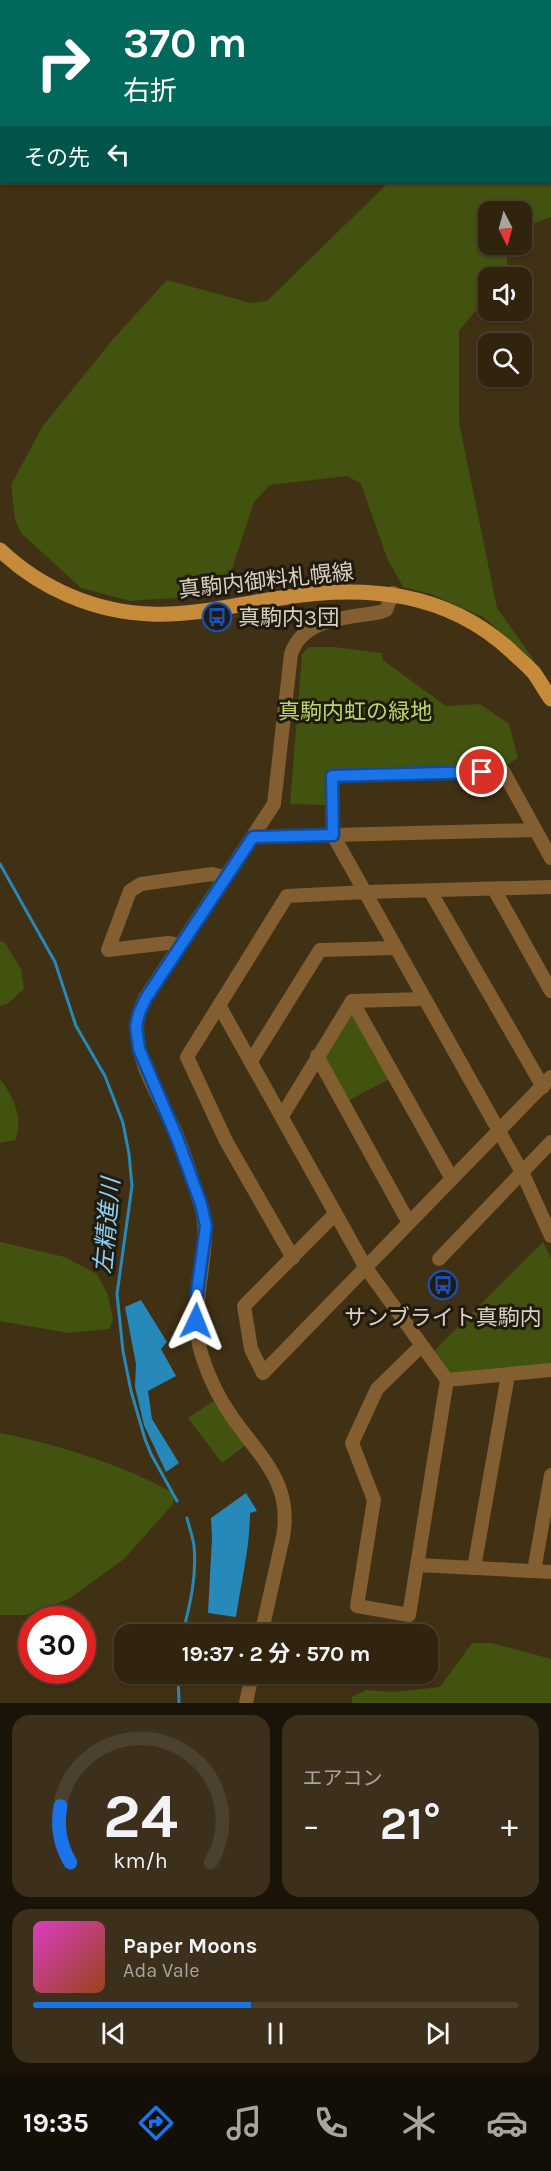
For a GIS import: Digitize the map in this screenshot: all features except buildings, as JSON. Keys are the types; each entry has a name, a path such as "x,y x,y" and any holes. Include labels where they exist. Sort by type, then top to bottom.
{"main road":[{"name":"真駒内御料札幌線","path":"0,550 41,582 69,596 105,608 150,614 196,613 284,597 336,592 393,593 425,601 477,624 499,639 533,672 551,699"}],"street":[{"path":"263,1624 283,1537 285,1505 275,1476 216,1392 201,1353 196,1306 206,1226 201,1204 177,1138 146,1068 137,1039 136,1026 146,998 274,804 294,644 313,627 324,622 386,610 393,593"},
{"path":"551,858 503,771 332,776 333,835 523,1174 551,1236"},
{"path":"253,837 535,830"},
{"path":"181,945 168,943 108,950 130,891 141,884 212,874 225,877"},
{"path":"293,1258 226,1141 187,1058 287,896 551,887"},
{"path":"495,889 551,990"},
{"path":"335,1214 244,1306 251,1349 263,1373 547,1082 430,891"},
{"path":"252,1061 320,950 395,948"},
{"path":"352,1001 424,999"},
{"path":"282,1116 352,1001"},
{"path":"352,1001 452,1179"},
{"path":"220,1007 366,1268 447,1380 409,1615 357,1606 374,1500 352,1443 377,1389 421,1346"},
{"path":"317,1056 409,1223"},
{"path":"439,1259 523,1174 551,1142"},
{"path":"447,1380 551,1370"},
{"path":"474,1568 507,1375"},
{"path":"534,1571 551,1475"},
{"path":"417,1565 551,1572"},
{"path":"246,1703 250,1684"}],"green space":[{"path":"388,183 551,183 551,217 532,224 532,201 478,201 478,255 507,255 507,267 478,267 478,309 459,331 459,422 497,608 536,663 483,617 431,594 403,587 387,558 361,484 347,476 270,485 254,502 230,575 214,595 130,601 81,588 21,533 15,520 11,485 42,427 114,338 167,280 251,303 267,301"},
{"name":"真駒内虹の緑地","path":"309,647 334,647 382,653 383,660 446,706 480,704 509,724 518,758 505,766 326,770 326,805 290,804 302,654"},
{"path":"0,941 5,943 21,969 24,989 7,1004 0,1006"},
{"path":"349,1015 355,1016 389,1079 348,1101 324,1056"},
{"path":"0,1079 13,1100 18,1124 15,1140 0,1143"},
{"path":"0,1242 65,1257 97,1274 108,1295 113,1320 109,1329 69,1333 0,1321"},
{"path":"543,1242 551,1258 551,1364 450,1376 433,1352"},
{"path":"213,1401 246,1445 222,1463 188,1418"},
{"path":"0,1433 45,1443 111,1464 174,1493 173,1504 124,1559 69,1599 50,1606 18,1606 18,1615 0,1615"},
{"path":"472,1643 492,1643 551,1659 551,1703 352,1703 352,1697 366,1690 393,1692 440,1687"}],"water":[{"path":"141,1300 167,1342 161,1349 176,1376 148,1391 152,1419 179,1463 166,1472 144,1425 135,1387 136,1364 125,1307"},
{"path":"246,1493 257,1511 250,1513 247,1552 236,1617 208,1613 211,1518"}],"waterway":[{"name":"左精進川","path":"0,864 55,962 76,1026 105,1076 123,1123 132,1186 117,1294 123,1351 131,1391 145,1439 177,1501"},
{"name":"左精進川","path":"185,1624 195,1568 193,1543 187,1518"},
{"name":"左精進川","path":"178,1684 179,1703"}],"place":[{"name":"真駒内3団","path":"217,617"},
{"name":"サンブライト真駒内","path":"443,1285"}],"route":[{"path":"196,1321 197,1292 206,1226 201,1204 177,1138 139,1049 136,1026 146,998 253,837 333,835 332,776 482,772"}]}
